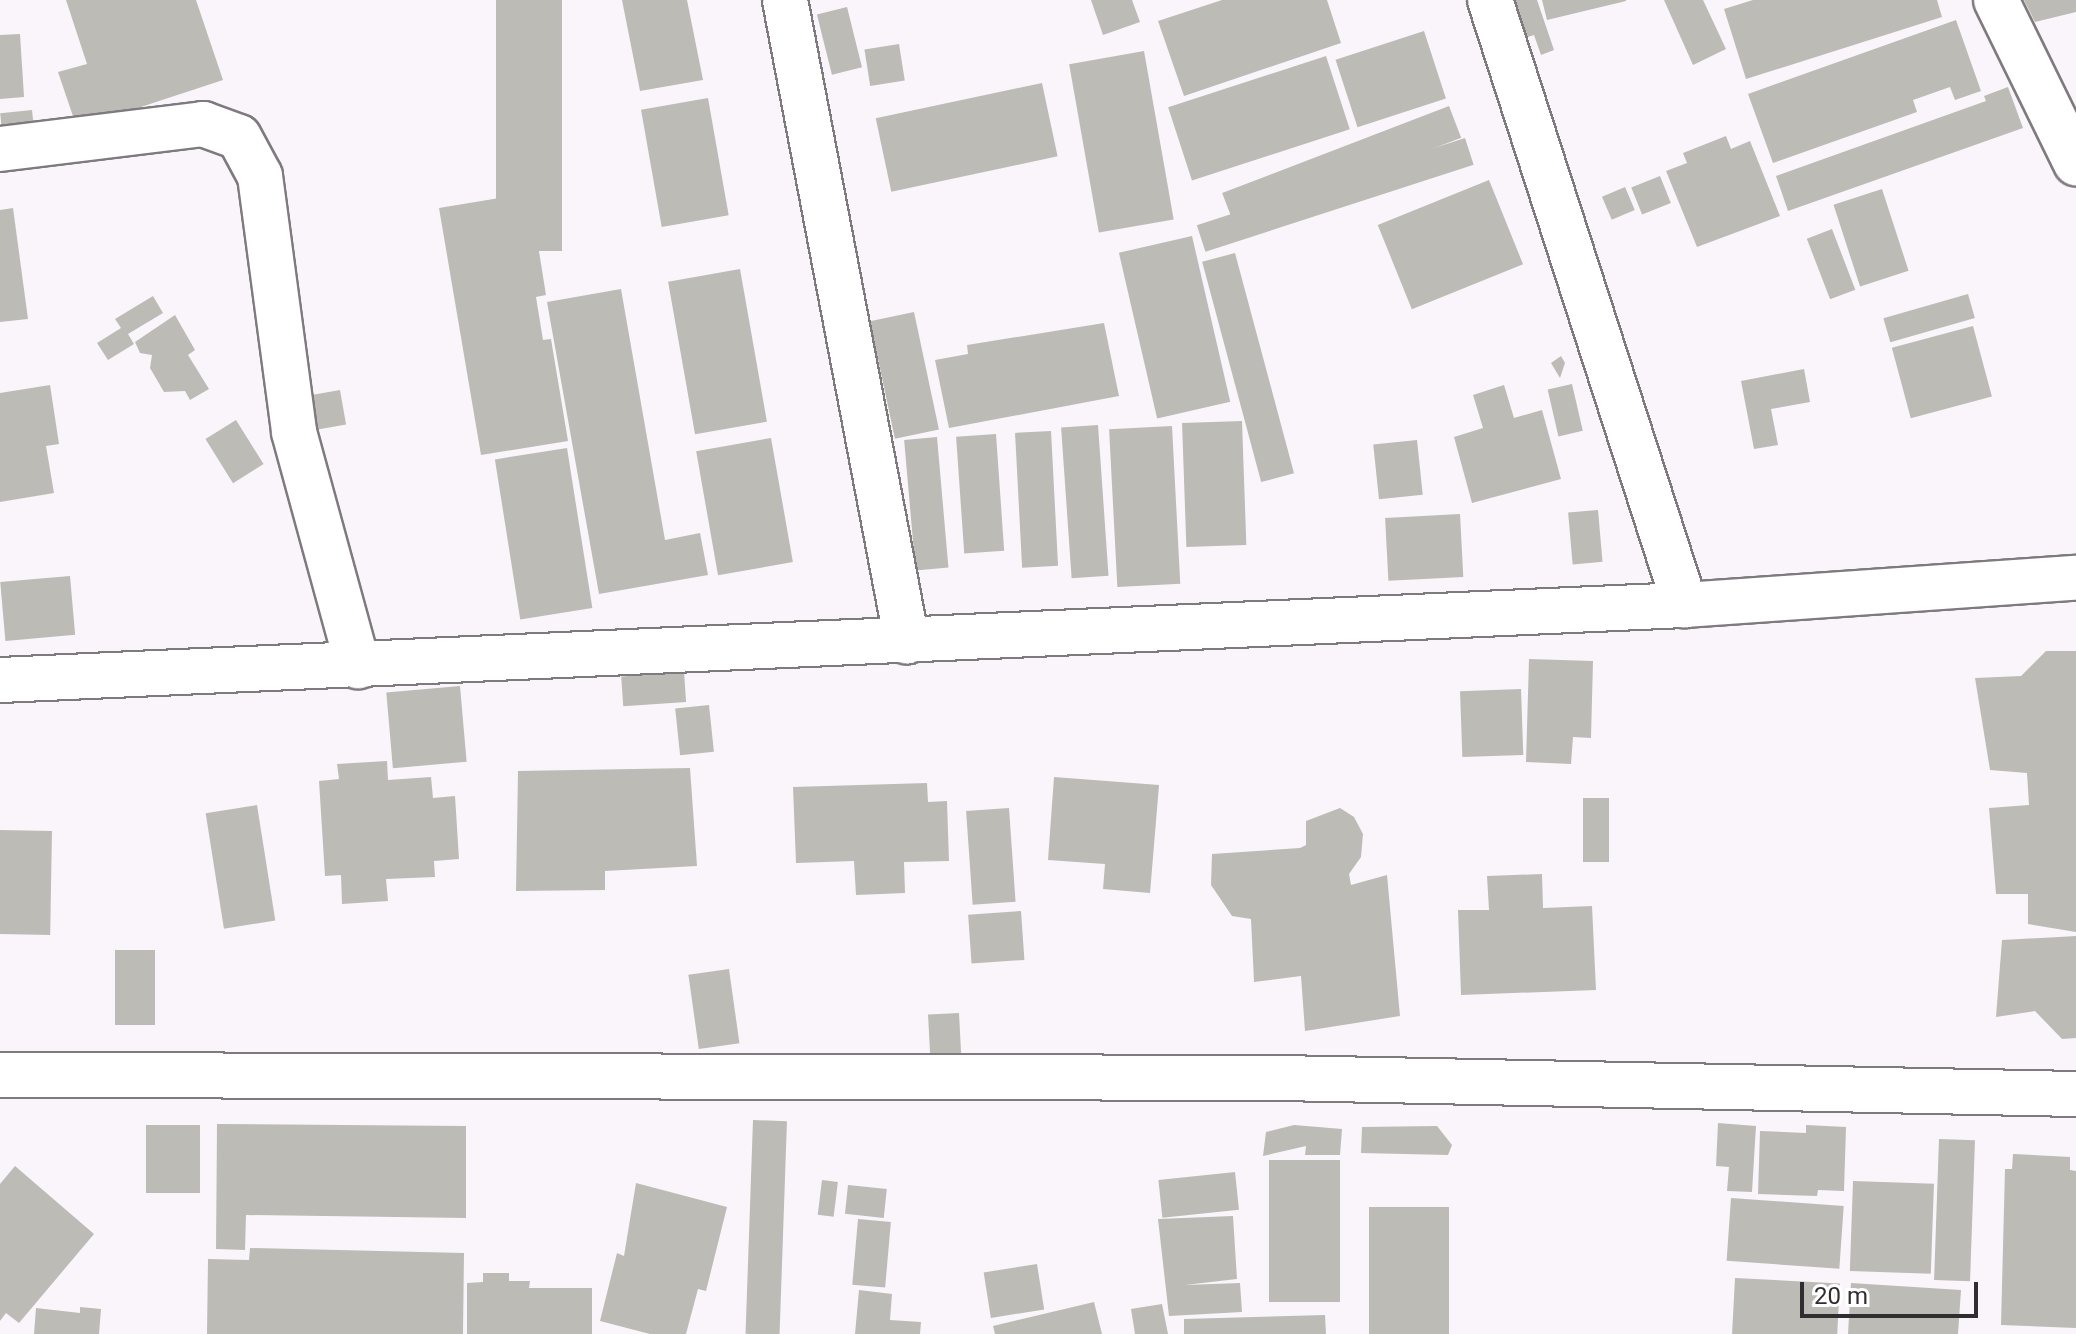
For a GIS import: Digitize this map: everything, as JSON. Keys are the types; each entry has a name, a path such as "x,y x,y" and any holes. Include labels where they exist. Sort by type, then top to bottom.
{"street":[{"path":"785,0 907,642"},
{"path":"1490,0 1685,605"},
{"path":"1996,0 2076,163"},
{"path":"0,149 203,124 239,137 260,176 294,432 358,666"},
{"path":"0,680 1685,605 2076,578"},
{"path":"0,1075 1264,1078 2076,1094"}],"building":[{"path":"66,0 196,0 223,80 77,128 58,72 87,64"},
{"path":"496,0 562,0 562,251 496,251"},
{"path":"622,0 687,0 703,80 640,91"},
{"path":"1091,0 1132,0 1140,22 1103,35"},
{"path":"1222,0 1327,0 1341,43 1184,96 1158,21"},
{"path":"1501,0 1537,0 1554,50 1541,55 1534,35 1516,41"},
{"path":"1542,0 1626,0 1626,1 1547,20"},
{"path":"1664,0 1703,0 1726,49 1693,65"},
{"path":"1753,0 1937,0 1942,17 1746,79 1724,9"},
{"path":"2024,0 2076,0 2076,12 2035,22"},
{"path":"847,7 862,67 832,75 817,14"},
{"path":"1956,20 1981,91 1955,100 1950,87 1913,100 1917,112 1773,163 1748,94"},
{"path":"1424,31 1446,99 1357,127 1336,60"},
{"path":"20,34 24,97 0,99 0,35"},
{"path":"899,44 905,81 870,86 864,49"},
{"path":"1144,51 1174,219 1099,233 1069,64"},
{"path":"1326,56 1350,129 1192,181 1168,107"},
{"path":"1042,83 1058,156 891,192 876,118"},
{"path":"2008,87 2023,128 1788,211 1776,176 1986,101 1984,96"},
{"path":"708,98 729,215 662,227 641,110"},
{"path":"1449,106 1461,138 1234,225 1222,193"},
{"path":"32,110 35,141 3,144 0,113"},
{"path":"1726,136 1731,149 1750,141 1780,216 1697,247 1666,171 1687,163 1683,153"},
{"path":"1465,138 1474,165 1205,252 1197,225"},
{"path":"1660,176 1671,203 1642,215 1631,188"},
{"path":"1489,180 1523,264 1412,309 1378,225"},
{"path":"1625,187 1635,210 1612,220 1602,197"},
{"path":"1882,189 1909,271 1860,287 1833,205"},
{"path":"517,195 521,223 534,220 546,295 536,297 543,340 551,339 568,441 481,455 439,208"},
{"path":"13,208 28,319 0,322 0,210"},
{"path":"1832,229 1855,290 1830,299 1807,239"},
{"path":"1192,236 1230,402 1157,419 1119,253"},
{"path":"1235,253 1294,473 1261,482 1202,262"},
{"path":"740,269 767,422 695,434 668,282"},
{"path":"621,289 665,540 700,533 708,575 599,594 547,302"},
{"path":"1968,294 1975,318 1890,342 1883,318"},
{"path":"153,296 163,313 128,334 134,344 108,360 97,343 121,328 115,319"},
{"path":"914,312 939,429 895,439 870,321"},
{"path":"175,315 195,350 188,355 209,389 190,400 185,391 164,392 150,368 152,355 140,353 135,342"},
{"path":"1104,323 1119,396 949,428 935,360 968,354 967,345"},
{"path":"1973,326 1992,397 1911,418 1892,348"},
{"path":"1561,356 1565,363 1560,378 1551,363"},
{"path":"1804,369 1810,402 1771,409 1778,445 1754,449 1741,381"},
{"path":"1572,384 1583,431 1558,436 1548,390"},
{"path":"50,385 59,444 46,446 54,493 0,502 0,393"},
{"path":"1504,385 1514,418 1542,410 1561,479 1472,503 1454,437 1483,428 1473,395"},
{"path":"340,390 346,424 311,431 305,396"},
{"path":"236,420 264,464 233,483 205,439"},
{"path":"1242,421 1246,545 1186,547 1182,423"},
{"path":"1098,425 1109,576 1072,578 1061,428"},
{"path":"1172,426 1180,584 1117,587 1109,429"},
{"path":"1051,431 1058,566 1022,568 1015,433"},
{"path":"996,434 1004,551 964,554 956,437"},
{"path":"937,437 948,568 916,570 904,440"},
{"path":"771,438 793,562 718,575 696,451"},
{"path":"1417,440 1423,495 1379,499 1373,445"},
{"path":"567,448 592,608 520,619 495,459"},
{"path":"1598,510 1603,562 1573,564 1568,513"},
{"path":"1460,514 1463,577 1388,581 1385,518"},
{"path":"70,576 75,635 5,641 0,582"},
{"path":"2046,651 2076,651 2076,932 2028,924 2028,894 1996,894 1989,808 2029,805 2027,773 1990,770 1975,678 2021,676"},
{"path":"1529,659 1593,661 1591,738 1573,737 1571,764 1526,762"},
{"path":"684,672 686,702 623,706 621,676"},
{"path":"460,686 467,762 393,768 386,692"},
{"path":"1521,689 1523,755 1462,757 1460,691"},
{"path":"709,705 714,752 680,755 675,709"},
{"path":"387,761 388,780 431,777 433,798 455,796 459,859 434,861 435,877 386,879 388,901 342,904 341,875 325,876 319,781 339,779 337,764"},
{"path":"690,768 697,866 605,871 605,890 516,891 518,771"},
{"path":"1054,777 1159,785 1150,893 1103,889 1105,864 1048,860"},
{"path":"927,783 928,802 947,801 949,861 904,862 905,893 856,895 854,861 796,863 793,787"},
{"path":"1583,798 1609,798 1609,862 1583,862"},
{"path":"257,805 275,921 224,929 206,813"},
{"path":"1009,808 1016,902 973,905 966,811"},
{"path":"1340,808 1354,817 1363,834 1361,857 1349,874 1351,885 1387,875 1400,1016 1305,1031 1301,976 1254,982 1251,919 1232,916 1211,885 1212,854 1300,848 1306,845 1306,821"},
{"path":"0,830 52,831 50,935 0,934"},
{"path":"1542,874 1543,908 1592,906 1596,990 1461,995 1458,910 1489,910 1487,876"},
{"path":"1021,911 1024,960 972,964 968,915"},
{"path":"2076,936 2076,1038 2062,1039 2035,1011 1996,1017 2002,940"},
{"path":"115,950 155,950 155,1025 115,1025"},
{"path":"729,969 739,1043 699,1049 688,975"},
{"path":"959,1013 962,1065 931,1067 928,1015"},
{"path":"753,1120 787,1121 780,1334 746,1334"},
{"path":"1718,1123 1756,1126 1752,1192 1727,1191 1729,1167 1716,1166"},
{"path":"217,1124 466,1126 466,1218 246,1215 245,1250 216,1249"},
{"path":"146,1125 200,1125 200,1193 146,1193"},
{"path":"1294,1125 1342,1129 1340,1155 1305,1155 1306,1146 1263,1156 1266,1132"},
{"path":"1806,1125 1846,1127 1844,1191 1818,1190 1817,1196 1758,1194 1760,1131 1806,1133"},
{"path":"1437,1126 1452,1145 1448,1155 1361,1153 1362,1127"},
{"path":"1939,1139 1975,1140 1970,1281 1934,1280"},
{"path":"2013,1154 2070,1157 2070,1170 2076,1171 2076,1328 2001,1325 2005,1169 2012,1169"},
{"path":"1269,1160 1340,1160 1340,1302 1269,1302"},
{"path":"15,1166 94,1234 19,1323 6,1313 0,1321 0,1184"},
{"path":"1235,1172 1239,1210 1162,1218 1158,1180"},
{"path":"822,1180 838,1182 834,1217 818,1215"},
{"path":"1853,1181 1934,1184 1931,1274 1850,1271"},
{"path":"636,1183 727,1207 706,1291 698,1289 686,1334 650,1334 600,1321 617,1253 624,1256"},
{"path":"848,1185 887,1189 884,1218 845,1214"},
{"path":"1731,1198 1844,1206 1839,1269 1727,1261"},
{"path":"1369,1207 1449,1207 1449,1334 1369,1334"},
{"path":"1233,1216 1237,1279 1185,1285 1240,1283 1242,1312 1169,1316 1158,1219"},
{"path":"858,1219 891,1222 885,1288 852,1285"},
{"path":"250,1248 464,1253 463,1334 207,1334 208,1259 249,1260"},
{"path":"1037,1264 1044,1309 991,1318 984,1272"},
{"path":"483,1273 509,1273 509,1281 530,1281 529,1288 592,1288 592,1334 467,1334 467,1283 483,1282"},
{"path":"1735,1278 1840,1283 1837,1334 1732,1334"},
{"path":"1851,1283 1961,1290 1958,1334 1848,1334"},
{"path":"859,1290 892,1294 890,1320 921,1322 920,1334 855,1334"},
{"path":"1094,1302 1102,1334 995,1334 993,1326"},
{"path":"1162,1304 1168,1334 1135,1334 1131,1309"},
{"path":"80,1307 101,1309 99,1334 34,1334 36,1308 80,1313"},
{"path":"1325,1315 1326,1334 1184,1334 1184,1319"}]}
